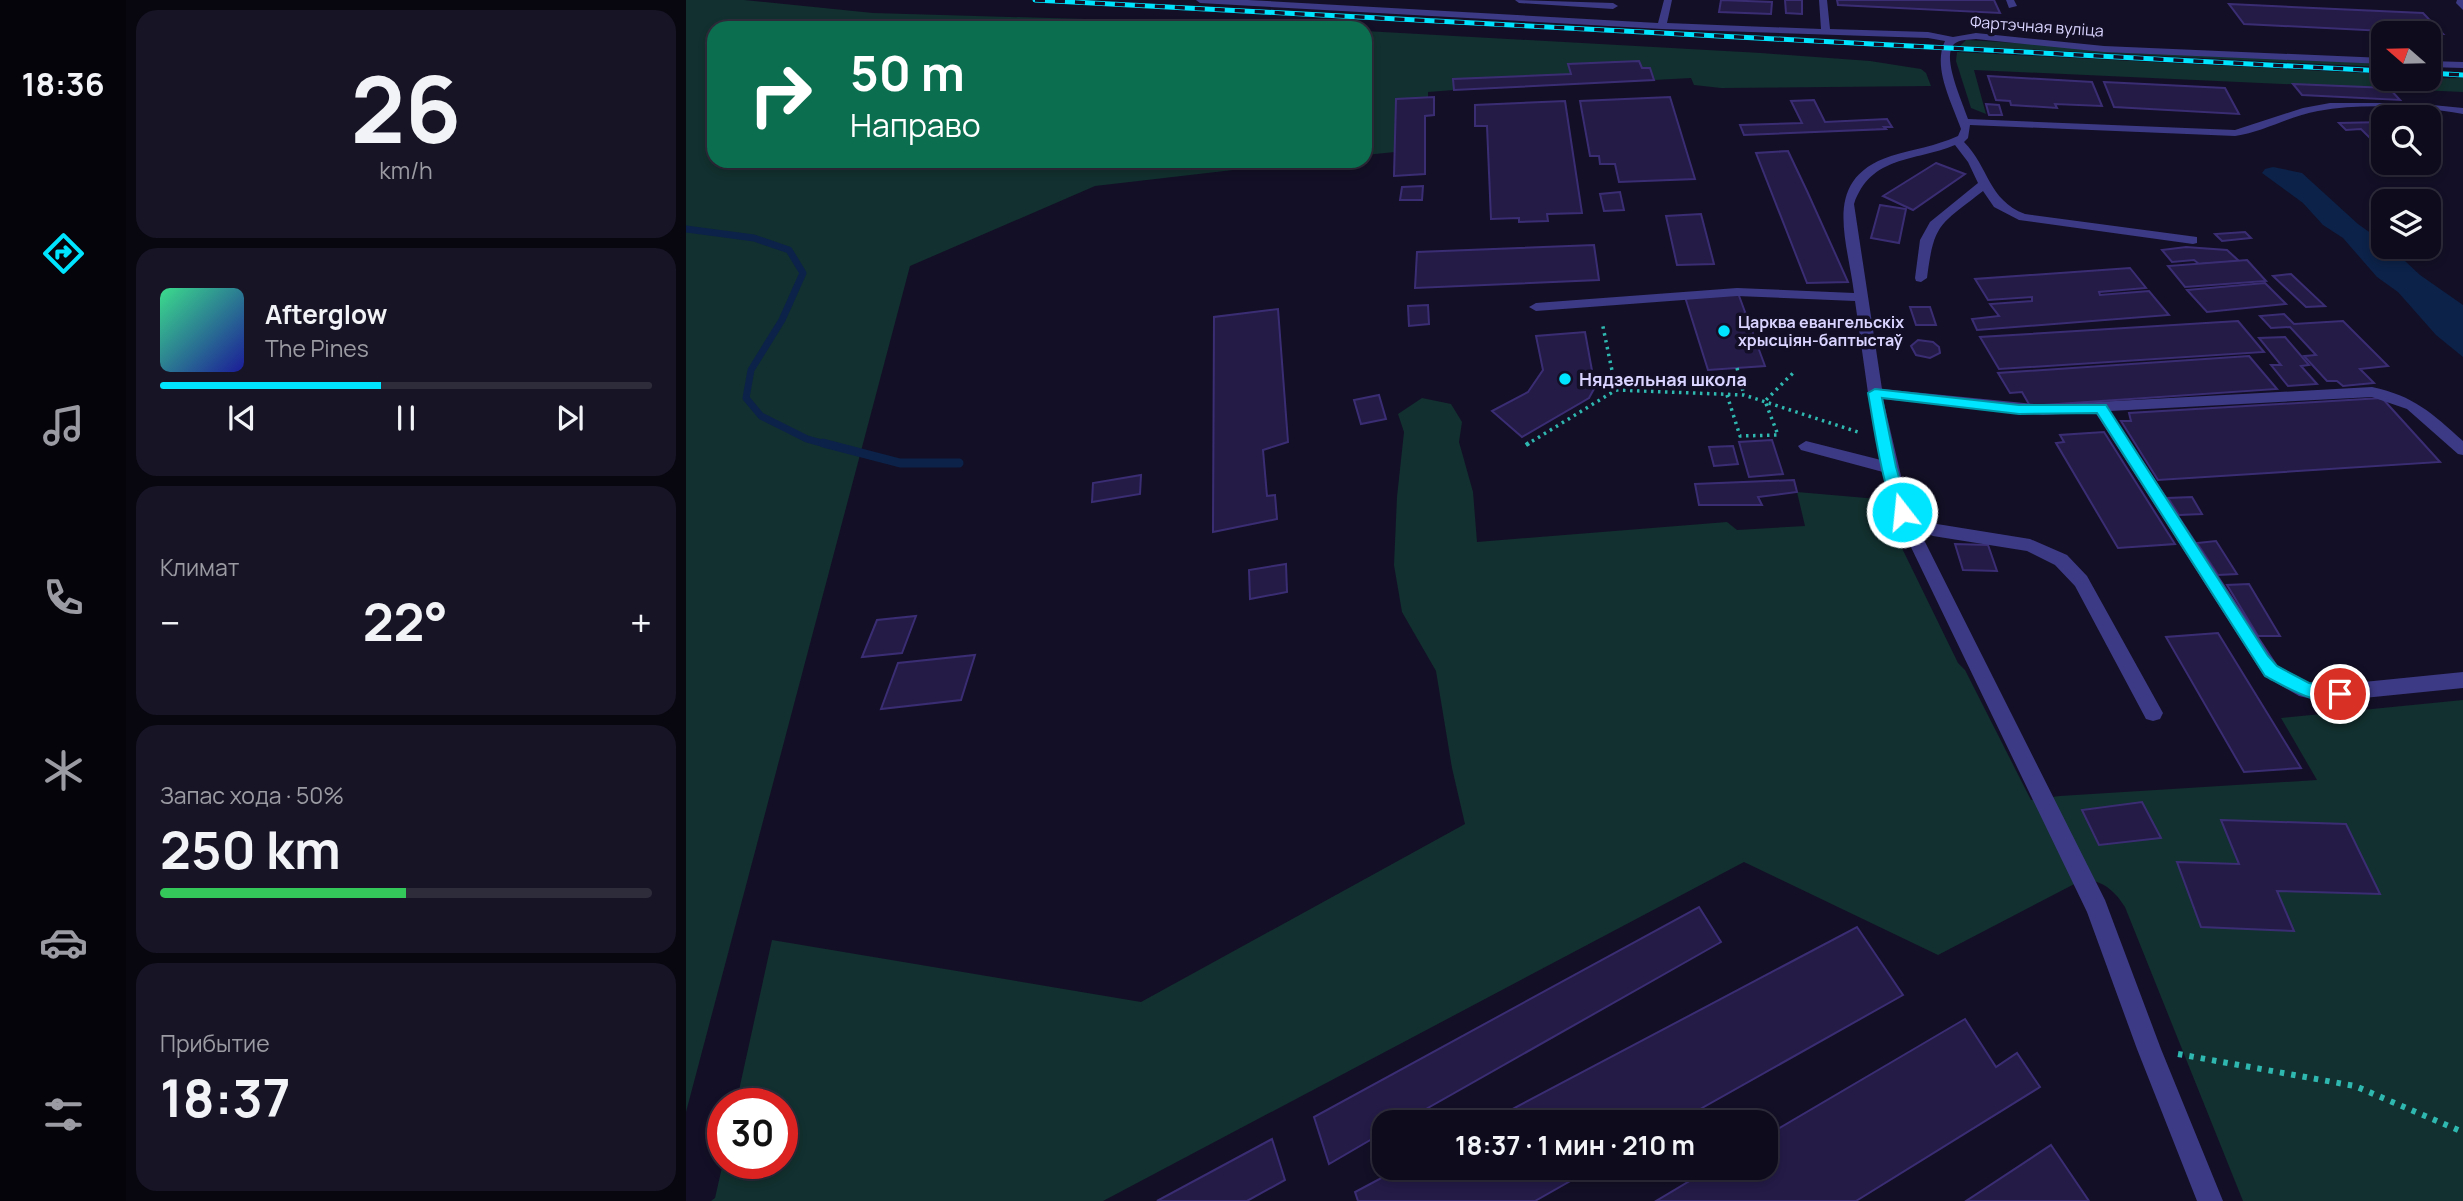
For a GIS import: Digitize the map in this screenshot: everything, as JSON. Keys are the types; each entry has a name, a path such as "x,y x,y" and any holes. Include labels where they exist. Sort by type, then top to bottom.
{"street":[{"path":"1200,0 1340,4 1385,11 1662,26 1928,35 1953,40"},
{"path":"1385,11 1391,0"},
{"path":"1519,0 1613,3 1610,23"},
{"path":"1662,26 1668,0"},
{"path":"1823,0 1826,33"},
{"path":"2461,0 2463,7"},
{"name":"Фартэчная вуліца","path":"1964,121 1944,60 1946,48 1953,40 1976,36 2104,48 2371,60"},
{"path":"2441,64 2463,65"},
{"path":"2210,1201 2149,1049 2097,908 1902,512 1889,467 1875,393 1848,205 1856,181 1882,163 1957,141 1966,134 1964,121 2235,133 2256,130 2309,110 2330,107 2441,107 2463,111"},
{"path":"1957,141 1967,151 1995,204 2015,215 2193,240"},
{"path":"1921,278 1926,240 1936,222 1984,184"},
{"path":"1536,307 1737,292 1862,297"},
{"path":"1875,393 2019,410 2101,408 2372,392 2388,394 2420,409 2463,450"},
{"path":"2101,408 2271,671 2306,690 2323,694 2463,680"},
{"path":"1806,446 1889,467"},
{"path":"1902,512 1920,525 1933,530 2030,545 2061,559 2081,581 2153,713"}],"path":[{"path":"1602,322 1616,390"},
{"path":"1737,368 1745,395"},
{"path":"1765,401 1793,373"},
{"path":"1527,445 1616,390 1745,395 1883,438"},
{"path":"1727,395 1740,436 1778,435 1765,401"},
{"path":"2149,1049 2355,1086 2463,1132"}],"green space":[{"path":"686,0 744,0 873,13 1133,21 707,21 707,168 1251,168 1095,186 910,266 686,1112"},
{"path":"1372,31 1870,61 1921,69 1926,73 1931,86 1721,88 1694,85 1691,78 1654,80 1650,68 1642,68 1639,61 1569,64 1571,74 1454,79 1454,90 1428,92 1428,97 1397,99 1395,152 1372,154"},
{"path":"1966,40 2371,63 2371,66 1960,46"},
{"path":"1957,52 2371,73 2371,88 1974,70 1986,114 1971,108 1956,61"},
{"path":"2441,78 2463,78 2463,92 2441,91"},
{"path":"1422,398 1451,404 1462,422 1459,442 1473,492 1477,542 1727,522 1737,530 1805,526 1797,492 1878,499 1958,663 1965,670 2031,800 2317,780 2281,718 2463,700 2463,1201 2243,1201 2125,907 2112,891 2102,884 2082,880 1938,955 1744,862 1103,1201 711,1201 715,1198 719,1179 798,1179 798,1088 740,1088 772,940 1141,1002 1465,824 1452,768 1436,671 1402,612 1394,565 1397,497 1404,432 1398,414"}],"water":[{"path":"2273,167 2302,173 2371,233 2371,259 2403,259 2420,275 2463,305 2463,357 2436,335 2398,292 2377,277 2343,238 2323,225 2303,203 2262,173"}],"building":[{"path":"1721,0 1772,2 1771,14 1719,12"},
{"path":"1785,0 1802,0 1802,14 1786,13"},
{"path":"1837,0 1994,0 2000,13 1838,5"},
{"path":"2229,4 2423,13 2431,21 2371,21 2371,30 2244,24"},
{"path":"1639,61 1642,68 1650,68 1654,80 1454,90 1453,79 1571,74 1568,64"},
{"path":"1988,76 2092,82 2102,106 2055,104 2057,108 2011,105 2010,101 1996,100"},
{"path":"2104,82 2225,88 2239,114 2114,107"},
{"path":"2293,84 2371,87 2371,91 2392,91 2400,100 2302,95"},
{"path":"1434,97 1434,115 1425,116 1425,174 1394,176 1396,99"},
{"path":"1670,97 1695,179 1619,182 1615,164 1600,164 1599,156 1590,156 1580,101"},
{"path":"1814,100 1825,122 1887,119 1892,127 1744,135 1740,125 1802,123 1791,101"},
{"path":"1565,101 1582,213 1547,214 1548,221 1491,219 1487,126 1475,126 1475,105"},
{"path":"1986,104 1999,105 2002,115 1989,115"},
{"path":"2371,122 2371,139 2361,129 2346,130 2339,123"},
{"path":"1788,151 1848,282 1807,283 1756,153"},
{"path":"1936,163 1965,174 1913,210 1883,196"},
{"path":"1423,186 1422,200 1400,200 1402,187"},
{"path":"1620,192 1624,210 1604,211 1600,194"},
{"path":"1880,205 1906,209 1899,243 1871,238"},
{"path":"1701,214 1714,264 1677,265 1666,216"},
{"path":"2245,232 2251,238 2222,241 2215,234"},
{"path":"1594,245 1599,280 1415,288 1417,252"},
{"path":"2186,247 2227,250 2239,261 2199,264 2194,260 2172,262 2162,250"},
{"path":"2247,260 2266,281 2185,287 2168,266"},
{"path":"2130,268 2146,288 2099,292 2100,295 2149,291 2169,315 1977,330 1972,319 1999,316 1990,304 2032,301 2032,297 1988,300 1975,279"},
{"path":"2291,274 2325,306 2306,307 2273,276"},
{"path":"2265,283 2286,304 2207,312 2187,290"},
{"name":"Царква евангельскіх хрысціян-баптыстаў","path":"1738,293 1765,366 1708,370 1685,297"},
{"path":"1428,305 1429,324 1409,326 1408,306"},
{"path":"1910,307 1930,307 1936,325 1916,325"},
{"path":"1278,309 1288,442 1263,450 1267,496 1275,495 1277,519 1213,532 1214,317"},
{"path":"2284,314 2294,324 2343,321 2388,366 2360,369 2374,383 2343,386 2337,381 2327,381 2304,356 2316,355 2290,327 2271,328 2260,316"},
{"path":"2238,321 2264,352 1999,369 1980,337"},
{"name":"Нядзельная школа","path":"1585,332 1595,387 1589,398 1522,437 1492,411 1528,392 1543,370 1536,336"},
{"path":"2285,337 2309,365 2301,366 2317,384 2288,386 2271,365 2281,365 2259,338"},
{"path":"1918,340 1933,342 1939,347 1940,353 1930,358 1916,355 1911,346"},
{"path":"2249,356 2277,389 2030,406 2022,392 2010,393 1998,373"},
{"path":"1379,395 1386,419 1361,424 1354,400"},
{"path":"2382,398 2440,462 2158,480 2121,421 2131,421 2129,413"},
{"path":"2104,432 2175,544 2118,548 2056,443 2064,442 2060,435"},
{"path":"1772,440 1783,474 1749,477 1739,442"},
{"path":"1733,446 1738,464 1714,466 1709,447"},
{"path":"1141,475 1140,494 1092,502 1093,483"},
{"path":"1794,480 1797,492 1758,497 1762,505 1699,505 1695,484"},
{"path":"2192,497 2202,514 2179,515 2168,498"},
{"path":"2216,541 2237,574 2218,575 2197,543"},
{"path":"1955,544 1988,545 1997,571 1963,570"},
{"path":"1286,564 1287,592 1250,599 1249,570"},
{"path":"2249,584 2280,636 2258,636 2227,585"},
{"path":"916,616 902,653 862,657 877,620"},
{"path":"2218,633 2301,768 2244,772 2166,637"},
{"path":"975,655 961,700 881,709 898,663"},
{"path":"2142,802 2161,838 2099,845 2082,810"},
{"path":"2221,820 2346,824 2380,894 2277,891 2294,931 2201,927 2177,862 2239,864"},
{"path":"1699,907 1721,942 1424,1110 1372,1110 1372,1139 1329,1164 1314,1117"},
{"path":"1857,927 1903,995 1698,1110 1511,1110"},
{"path":"1965,1019 1996,1067 2017,1053 2040,1087 1856,1201 1656,1201 1691,1180 1778,1180 1778,1129"},
{"path":"1272,1139 1285,1180 1247,1201 1157,1201"},
{"path":"2051,1145 2089,1201 1966,1201"},
{"path":"1378,1180 1572,1180 1535,1201 1358,1201 1355,1192"}],"waterway":[{"path":"686,229 754,238 789,250 803,273 782,320 751,370 746,398 761,416 807,439 829,445"},
{"path":"823,443 900,463 959,463"}],"railway":[{"path":"1035,0 2371,70"},
{"path":"2441,74 2463,75"}],"place":[{"name":"Царква евангельскіх хрысціян-баптыстаў","path":"1724,331"},
{"name":"Нядзельная школа","path":"1565,379"}],"route":[{"path":"1902,512 1889,467 1875,393 2019,410 2101,408 2262,661 2271,671 2306,690 2340,694"}]}
